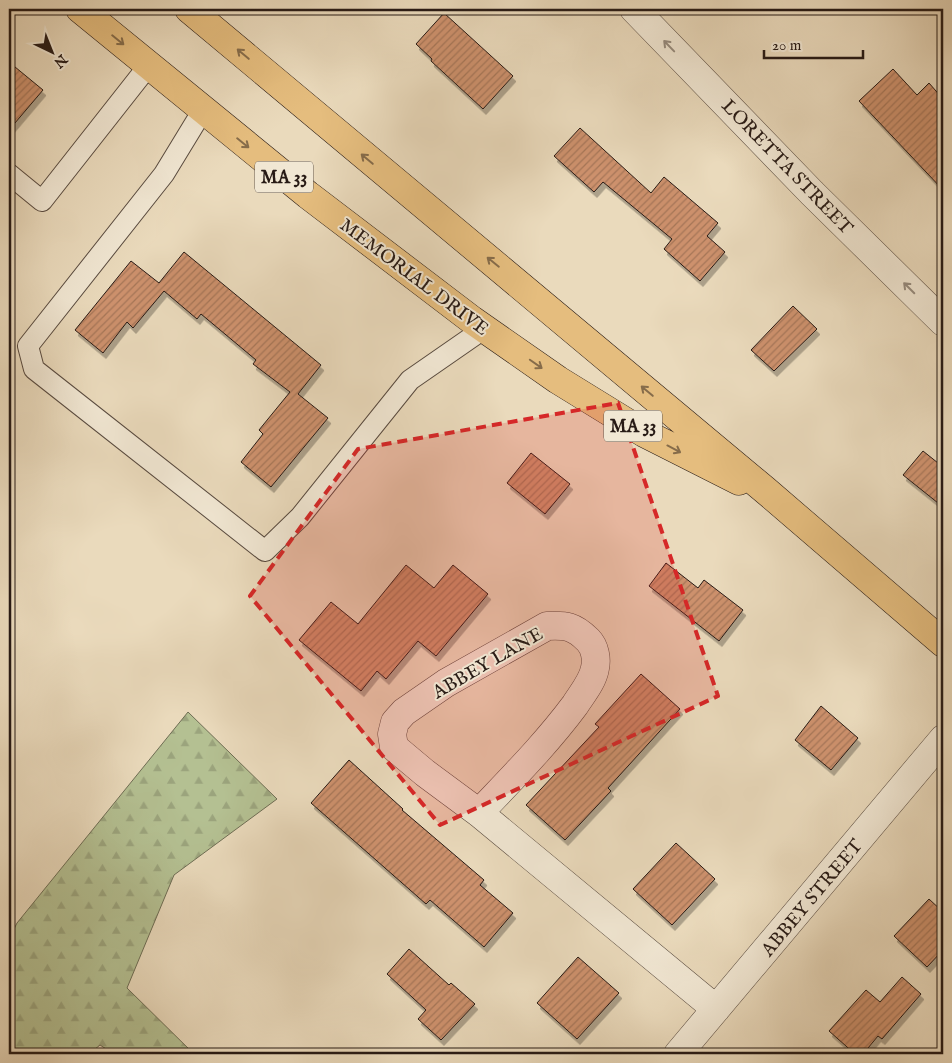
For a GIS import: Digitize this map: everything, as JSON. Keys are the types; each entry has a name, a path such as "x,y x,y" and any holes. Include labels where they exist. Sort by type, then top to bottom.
{"main road":[{"name":"MEMORIAL DRIVE","path":"80,9 308,196 393,262 558,380 644,433 778,501"},
{"name":"MEMORIAL DRIVE","path":"189,9 778,501 943,643"}],"street":[{"name":"LORETTA STREET","path":"634,9 812,193 943,322"},
{"name":"ABBEY LANE","path":"479,813 562,722 585,690 595,669 596,655 591,643 579,631 565,625 547,626 446,683 404,712 395,722 392,734 394,747 425,773 479,813 716,1009"},
{"name":"ABBEY STREET","path":"678,1054 943,739"}],"lane":[{"path":"9,174 42,201 149,65"},
{"path":"203,110 164,174 28,346 34,369 265,552 300,517 410,380 485,328"}],"highlighted area":[{"path":"618,403 718,696 440,825 250,596 358,449"}],"green space":[{"path":"188,712 277,799 174,875 127,988 194,1054 114,1054 100,1045 89,1054 9,1054 9,939 17,923"}],"building":[{"path":"444,13 513,76 483,109 431,61 432,59 416,44"},
{"path":"9,62 43,90 9,130"},
{"path":"893,69 917,95 929,83 943,99 943,190 859,101"},
{"path":"580,128 651,193 664,177 718,223 707,236 725,252 700,281 664,249 672,239 603,182 594,192 554,156"},
{"path":"184,252 321,365 298,394 328,418 271,487 241,462 263,434 259,430 290,392 253,364 256,360 201,314 197,319 164,291 133,328 127,322 103,353 75,330 131,261 159,283"},
{"path":"793,306 817,329 774,371 751,350"},
{"path":"923,451 943,467 943,507 903,475"},
{"path":"531,453 570,484 545,514 507,483"},
{"path":"666,563 698,588 704,580 743,610 719,641 649,586"},
{"path":"406,565 434,588 453,565 488,594 436,656 418,641 386,679 377,671 361,691 299,640 331,602 358,624"},
{"path":"641,674 680,709 608,788 611,791 565,840 526,805 599,727 595,724"},
{"path":"821,706 858,738 831,770 795,740"},
{"path":"349,760 402,810 484,880 480,885 513,913 484,947 430,900 426,904 311,803"},
{"path":"676,843 715,879 672,925 633,889"},
{"path":"929,899 943,912 943,950 927,967 894,936"},
{"path":"409,949 449,985 451,983 475,1004 441,1040 418,1019 426,1010 387,974"},
{"path":"578,957 619,993 577,1039 537,1003"},
{"path":"902,977 921,994 882,1039 878,1036 863,1054 855,1054 829,1031 866,990 880,1002"}]}
